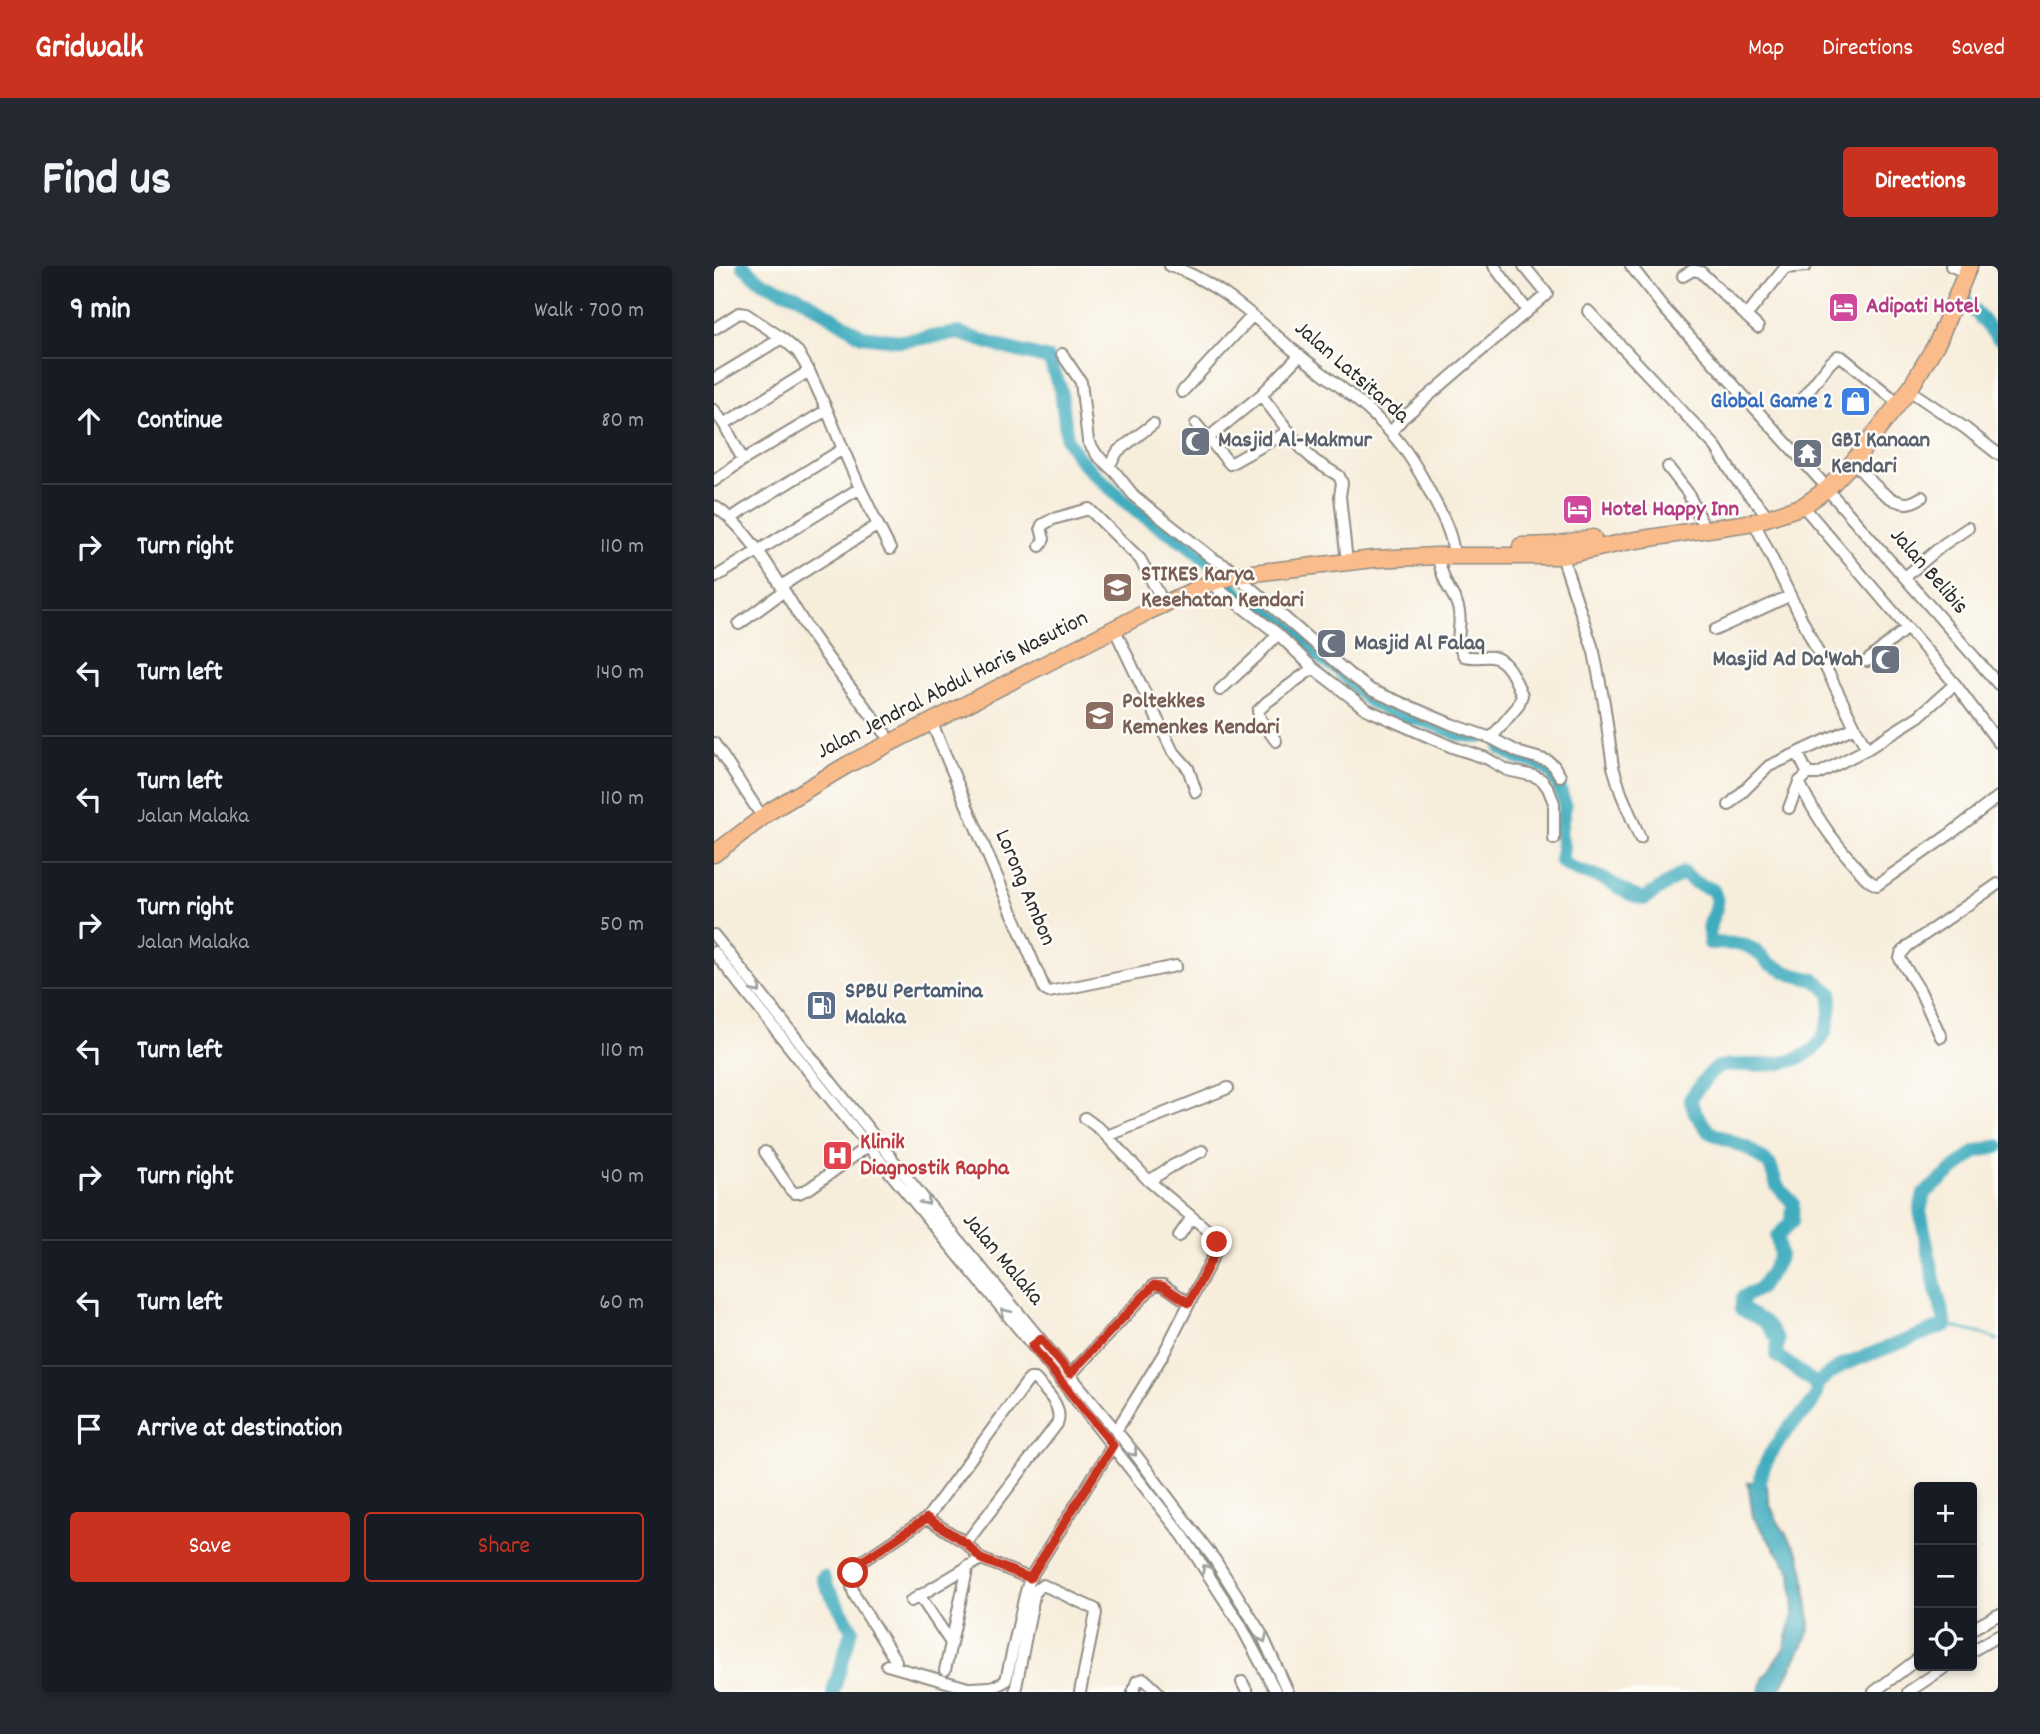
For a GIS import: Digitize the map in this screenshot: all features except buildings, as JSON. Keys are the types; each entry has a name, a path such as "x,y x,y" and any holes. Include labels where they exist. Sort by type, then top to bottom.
{"highway":[{"name":"Jalan Jendral Abdul Haris Nasution","path":"1259,567 1437,556 1454,551 1562,556 1803,506 1909,390 1938,341 1961,268"},
{"name":"Jalan Jendral Abdul Haris Nasution","path":"714,854 822,773 931,721 1160,594 1208,578 1346,553 1454,551 1553,545 1636,529 1759,516 1824,485 1853,461 1929,338 1961,268"},
{"name":"Jalan Jendral Abdul Haris Nasution","path":"714,839 757,809 822,773 885,733 1114,628 1208,578"}],"street":[{"name":"Jalan Latsitarda","path":"1170,266 1205,282 1252,316 1349,393 1391,432 1427,485 1448,527 1454,551"},
{"path":"1494,266 1527,310"},
{"path":"1391,432 1403,418 1548,294 1524,266"},
{"name":"Jalan Belibis","path":"1631,266 1663,307 1905,576 1998,684"},
{"path":"1746,316 1785,268 1806,266"},
{"path":"1683,276 1693,270 1701,272 1758,327"},
{"path":"1588,312 1716,447 1759,516 1789,596 1867,749"},
{"path":"714,329 739,313 746,314 798,352 890,550"},
{"path":"1182,391 1252,316"},
{"path":"714,380 782,338"},
{"path":"1062,354 1081,382 1088,441 1097,456 1135,497 1371,690 1491,738 1520,753 1548,761 1560,776"},
{"path":"1208,438 1261,395 1300,355"},
{"path":"1801,400 1838,356 1891,397"},
{"path":"724,424 809,371"},
{"path":"1909,390 1998,454"},
{"path":"1261,395 1308,456 1339,476 1346,553"},
{"path":"714,410 743,460"},
{"path":"714,481 743,460 827,410"},
{"path":"1109,466 1116,453 1153,424"},
{"path":"1196,424 1230,464 1289,431"},
{"path":"732,519 843,449"},
{"path":"1853,461 1876,486 1896,499 1905,503 1913,502 1922,496"},
{"path":"1668,467 1688,494 1701,521"},
{"path":"714,578 860,488"},
{"path":"714,506 732,519 757,551 811,634 885,733"},
{"path":"1803,506 1955,684 1998,742"},
{"path":"1040,546 1044,539 1042,525 1053,519 1089,509 1140,559 1160,594"},
{"path":"739,624 782,589 878,526"},
{"path":"1905,576 1968,528"},
{"path":"1437,556 1447,586 1459,608 1458,644 1464,656 1474,659 1499,659 1510,672 1522,695 1518,706 1491,738"},
{"path":"1562,556 1594,652 1613,767 1640,838"},
{"path":"1208,578 1278,634 1313,668 1366,709 1452,747 1486,758 1507,770 1542,780 1554,803 1554,839"},
{"path":"1715,630 1789,596"},
{"path":"1114,628 1172,750 1188,768 1196,792"},
{"path":"1867,661 1907,628"},
{"path":"1220,690 1278,634"},
{"path":"1276,741 1260,719 1258,711 1313,668"},
{"path":"1789,808 1804,778 1818,774 1867,749 1919,716 1955,684"},
{"name":"Lorong Ambon","path":"931,721 1045,990 1049,992 1176,966"},
{"path":"1729,805 1769,766 1855,727"},
{"path":"714,743 757,809"},
{"path":"1798,754 1814,811 1827,832 1861,872 1877,885 1998,797"},
{"path":"1941,1037 1925,999 1901,961 1901,954 1926,933 1998,884"},
{"name":"Jalan Malaka","path":"714,936 1037,1343 1112,1448 1200,1560 1244,1629 1276,1692"},
{"name":"Jalan Malaka","path":"714,952 868,1146 1037,1343 1070,1374 1116,1431 1214,1560 1262,1635 1288,1692"},
{"path":"1107,1136 1228,1088"},
{"path":"1085,1118 1093,1122 1149,1181 1214,1236 1218,1245 1164,1353 1116,1431"},
{"path":"765,1152 790,1189 799,1193 868,1146"},
{"path":"1149,1181 1172,1166 1202,1152"},
{"path":"1179,1236 1192,1217"},
{"path":"1070,1374 1154,1285 1163,1286 1189,1303"},
{"path":"966,1543 1060,1418 1058,1407 1035,1379 1027,1382 927,1518 864,1560 853,1573 851,1580 855,1596 891,1663 967,1690 1003,1684 1006,1679 1030,1578 1112,1448"},
{"path":"927,1518 966,1543 981,1559 1030,1578"},
{"path":"951,1643 915,1598 981,1559"},
{"path":"945,1671 968,1566"},
{"path":"1015,1692 1034,1595 1043,1585 1095,1609 1080,1692"},
{"path":"1977,1626 1998,1615"},
{"path":"1977,1648 1998,1636"},
{"path":"1874,1692 1914,1662"},
{"path":"1908,1692 1940,1671"},
{"path":"1133,1692 1137,1681 1144,1679 1158,1692"}],"water":[{"path":"1748,1482 1766,1482 1770,1505 1799,1554 1804,1574 1810,1623 1808,1635 1779,1692 1759,1692 1763,1679 1784,1648 1794,1611 1791,1572 1753,1517"}],"waterway":[{"path":"743,266 763,283 800,297 862,336 902,341 959,333 1049,359 1061,390 1067,440 1091,471 1136,511 1186,543 1208,561 1239,595 1288,626 1321,658 1338,669 1367,699 1406,717 1459,734 1480,737"},
{"path":"1967,302 1998,338"},
{"path":"1501,748 1518,758 1538,763 1551,772 1558,784 1565,805 1560,832 1563,847 1561,861 1567,866 1602,878 1629,894 1644,899 1683,873 1694,882 1713,890 1717,904 1710,924 1710,943 1742,944 1757,951 1768,963 1791,974 1815,980 1831,993 1830,1011 1822,1039 1804,1056 1776,1064 1719,1067 1707,1077 1690,1099 1695,1113 1709,1132 1749,1149 1770,1165 1777,1186 1793,1203 1792,1222 1777,1236 1780,1256 1760,1288 1743,1297 1741,1309 1765,1322 1778,1340 1776,1355 1816,1384"},
{"path":"1758,1499 1758,1489 1766,1462 1791,1425 1811,1404 1816,1394 1816,1384 1842,1365 1946,1325 1920,1211 1924,1194 1975,1152 1998,1146"},
{"path":"1946,1325 1998,1340"},
{"path":"823,1577 852,1629 833,1692"}],"place":[{"name":"Adipati Hotel","path":"1843,307"},
{"name":"Global Game 2","path":"1856,402"},
{"name":"Masjid Al-Makmur","path":"1195,441"},
{"name":"GBI Kanaan Kendari","path":"1808,454"},
{"name":"Hotel Happy Inn","path":"1578,510"},
{"name":"STIKES Karya Kesehatan Kendari","path":"1118,588"},
{"name":"Masjid Al Falaq","path":"1331,644"},
{"name":"Masjid Ad Da'Wah","path":"1886,660"},
{"name":"Poltekkes Kemenkes Kendari","path":"1099,715"},
{"name":"SPBU Pertamina Malaka","path":"822,1005"},
{"name":"Klinik Diagnostik Rapha","path":"837,1156"}],"route":[{"path":"853,1573 864,1560 927,1518 966,1543 981,1559 1030,1578 1113,1445 1032,1346 1041,1339 1070,1374 1154,1285 1163,1286 1189,1303 1217,1249 1217,1242"}]}
